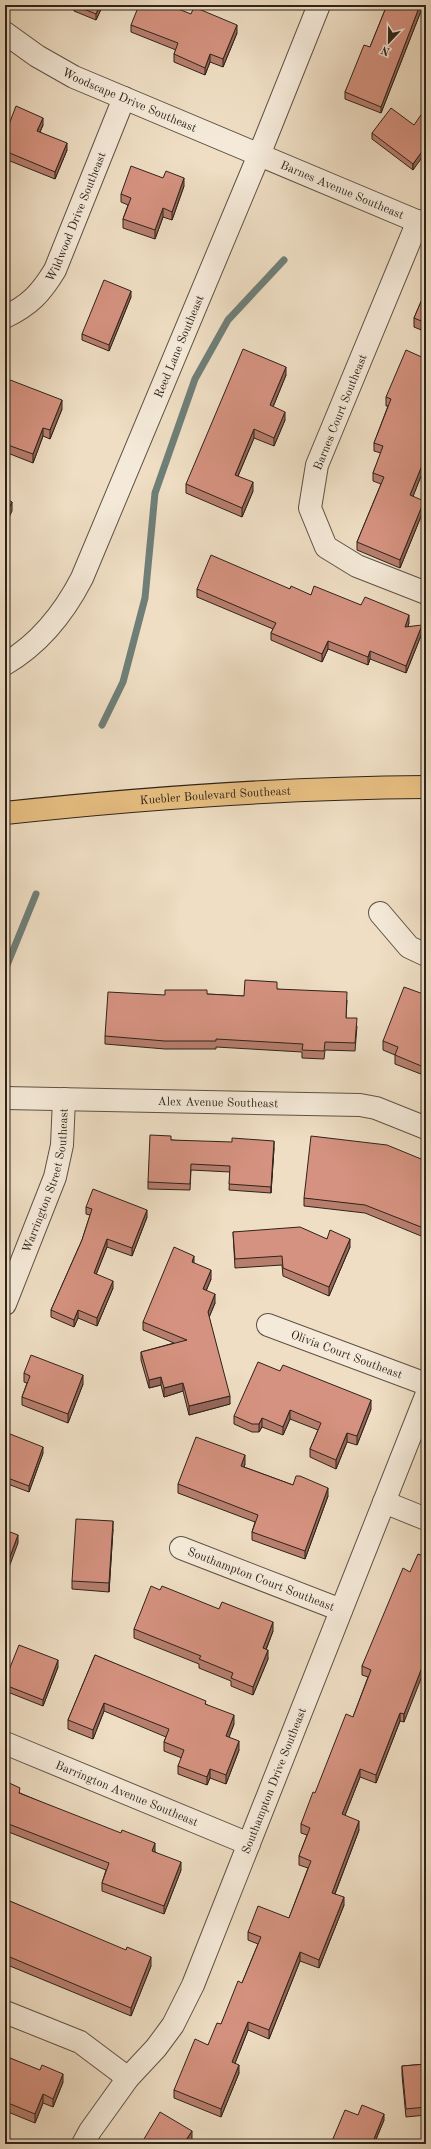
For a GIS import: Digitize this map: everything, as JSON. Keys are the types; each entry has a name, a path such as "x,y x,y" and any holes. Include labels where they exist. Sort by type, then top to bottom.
{"main road":[{"name":"Kuebler Boulevard Southeast","path":"5,813 245,793 426,787"}],"street":[{"name":"Reed Lane Southeast","path":"5,664 27,649 49,627 69,602 82,578 259,155 320,5"},
{"name":"Woodscape Drive Southeast","path":"5,33 38,56 74,77 259,155"},
{"name":"Wildwood Drive Southeast","path":"5,317 24,308 41,292 55,270 124,98"},
{"name":"Barnes Avenue Southeast","path":"259,155 422,223"},
{"name":"Barnes Court Southeast","path":"422,223 318,465 310,508 326,547 357,566 426,593"},
{"path":"380,913 409,947 426,955"},
{"name":"Alex Avenue Southeast","path":"5,1098 360,1104 376,1108 426,1128"},
{"name":"Warrington Street Southeast","path":"5,1304 55,1177 62,1146 64,1099"},
{"name":"Olivia Court Southeast","path":"268,1325 426,1384"},
{"name":"Southampton Drive Southeast","path":"83,2144 90,2131 128,2078 156,2048 174,2025 193,1985 426,1396"},
{"path":"384,1502 426,1519"},
{"name":"Southampton Court Southeast","path":"181,1548 341,1610"},
{"name":"Barrington Avenue Southeast","path":"5,1743 249,1844"},
{"path":"5,2012 80,2042 128,2078"}],"building":[{"path":"74,5 100,5 96,14"},
{"path":"139,5 168,5 191,14 194,7 237,25 223,59 210,54 205,68 174,54 178,43 131,25"},
{"path":"387,5 420,5 381,107 345,92 364,45 370,47"},
{"path":"16,106 43,118 37,131 67,143 55,172 5,151 5,125 8,127"},
{"path":"391,108 414,125 425,109 426,110 426,146 413,164 372,133"},
{"path":"131,166 163,178 166,171 184,178 172,212 163,208 155,230 123,219 131,198 121,194"},
{"path":"5,212 8,213 5,220"},
{"path":"104,280 131,291 109,345 82,334"},
{"path":"426,290 426,323 414,318"},
{"path":"243,349 286,367 270,405 285,412 274,438 254,429 235,475 253,482 242,508 186,484"},
{"path":"406,350 426,359 426,464 423,463 410,495 424,501 400,560 357,542 384,477 373,473 383,446 374,443 391,399 386,397"},
{"path":"5,378 62,400 50,430 43,428 33,454 5,444"},
{"path":"5,498 12,502 5,516"},
{"path":"211,555 290,589 291,586 311,595 314,586 361,605 365,597 409,615 405,627 422,625 406,666 370,651 368,657 328,641 322,654 271,633 276,623 197,589"},
{"path":"245,980 277,982 277,989 347,992 346,1018 357,1018 355,1043 325,1042 324,1051 302,1050 303,1044 216,1039 216,1041 165,1041 105,1036 108,992 165,995 165,990 207,990 207,994 244,996"},
{"path":"404,987 426,995 426,1068 395,1055 398,1047 383,1041"},
{"path":"150,1135 171,1136 171,1140 232,1142 232,1138 274,1141 271,1187 229,1184 230,1166 191,1164 190,1184 148,1182"},
{"path":"311,1136 387,1145 426,1161 426,1229 365,1205 304,1198"},
{"path":"93,1189 147,1210 132,1248 107,1239 94,1273 113,1281 97,1318 78,1310 74,1320 51,1310 82,1240 92,1209 86,1207"},
{"path":"300,1227 327,1239 330,1230 350,1239 329,1287 283,1268 282,1256 235,1259 233,1232"},
{"path":"174,1247 194,1256 192,1262 211,1270 203,1289 215,1294 208,1312 230,1396 189,1406 183,1383 164,1388 161,1377 149,1380 141,1352 187,1340 143,1322"},
{"path":"31,1355 83,1375 68,1414 22,1397 30,1376 24,1373"},
{"path":"258,1362 280,1371 283,1365 371,1400 357,1436 347,1433 336,1460 310,1449 321,1423 290,1410 283,1427 262,1418 259,1424 252,1424 234,1416"},
{"path":"5,1432 43,1447 29,1486 5,1477"},
{"path":"196,1437 245,1455 241,1466 293,1485 296,1476 300,1476 328,1488 305,1551 252,1532 258,1515 178,1484"},
{"path":"76,1519 113,1521 109,1583 72,1581"},
{"path":"5,1530 18,1535 5,1570"},
{"path":"418,1554 426,1557 426,1657 404,1714 400,1713 376,1775 360,1769 342,1814 359,1821 332,1893 344,1897 319,1960 300,1952 269,2030 248,2022 232,2062 239,2065 221,2109 174,2090 195,2039 208,2045 217,2023 221,2024 238,1981 242,1983 261,1937 248,1932 258,1906 289,1918 311,1861 299,1856 310,1828 301,1824 313,1792 315,1793 346,1714 353,1717 371,1670 362,1666 403,1568 410,1572"},
{"path":"151,1586 160,1590 162,1586 219,1609 222,1602 273,1622 263,1648 268,1650 253,1687 231,1678 233,1673 199,1659 201,1656 134,1629"},
{"path":"19,1645 58,1660 43,1700 5,1685 5,1680"},
{"path":"95,1655 206,1701 205,1704 234,1715 226,1736 239,1741 226,1775 210,1769 207,1777 178,1766 184,1750 164,1742 169,1729 104,1703 93,1730 68,1720"},
{"path":"5,1781 20,1788 19,1793 121,1833 122,1830 155,1843 152,1851 181,1862 164,1906 102,1883 109,1863 6,1823 5,1825"},
{"path":"5,1899 126,1950 127,1947 151,1957 131,2008 5,1955"},
{"path":"5,2056 40,2070 42,2065 63,2074 53,2099 43,2094 35,2114 8,2103 10,2098 5,2096"},
{"path":"426,2064 426,2107 406,2109 402,2066"},
{"path":"362,2105 384,2114 372,2144 336,2144 332,2141 345,2110 358,2115"},
{"path":"160,2112 192,2131 184,2143 186,2144 141,2144"},
{"path":"5,2141 12,2144 5,2144"}],"waterway":[{"path":"102,725 123,682 145,598 155,493 195,379 228,320 284,260"},
{"path":"5,970 36,894"}]}
